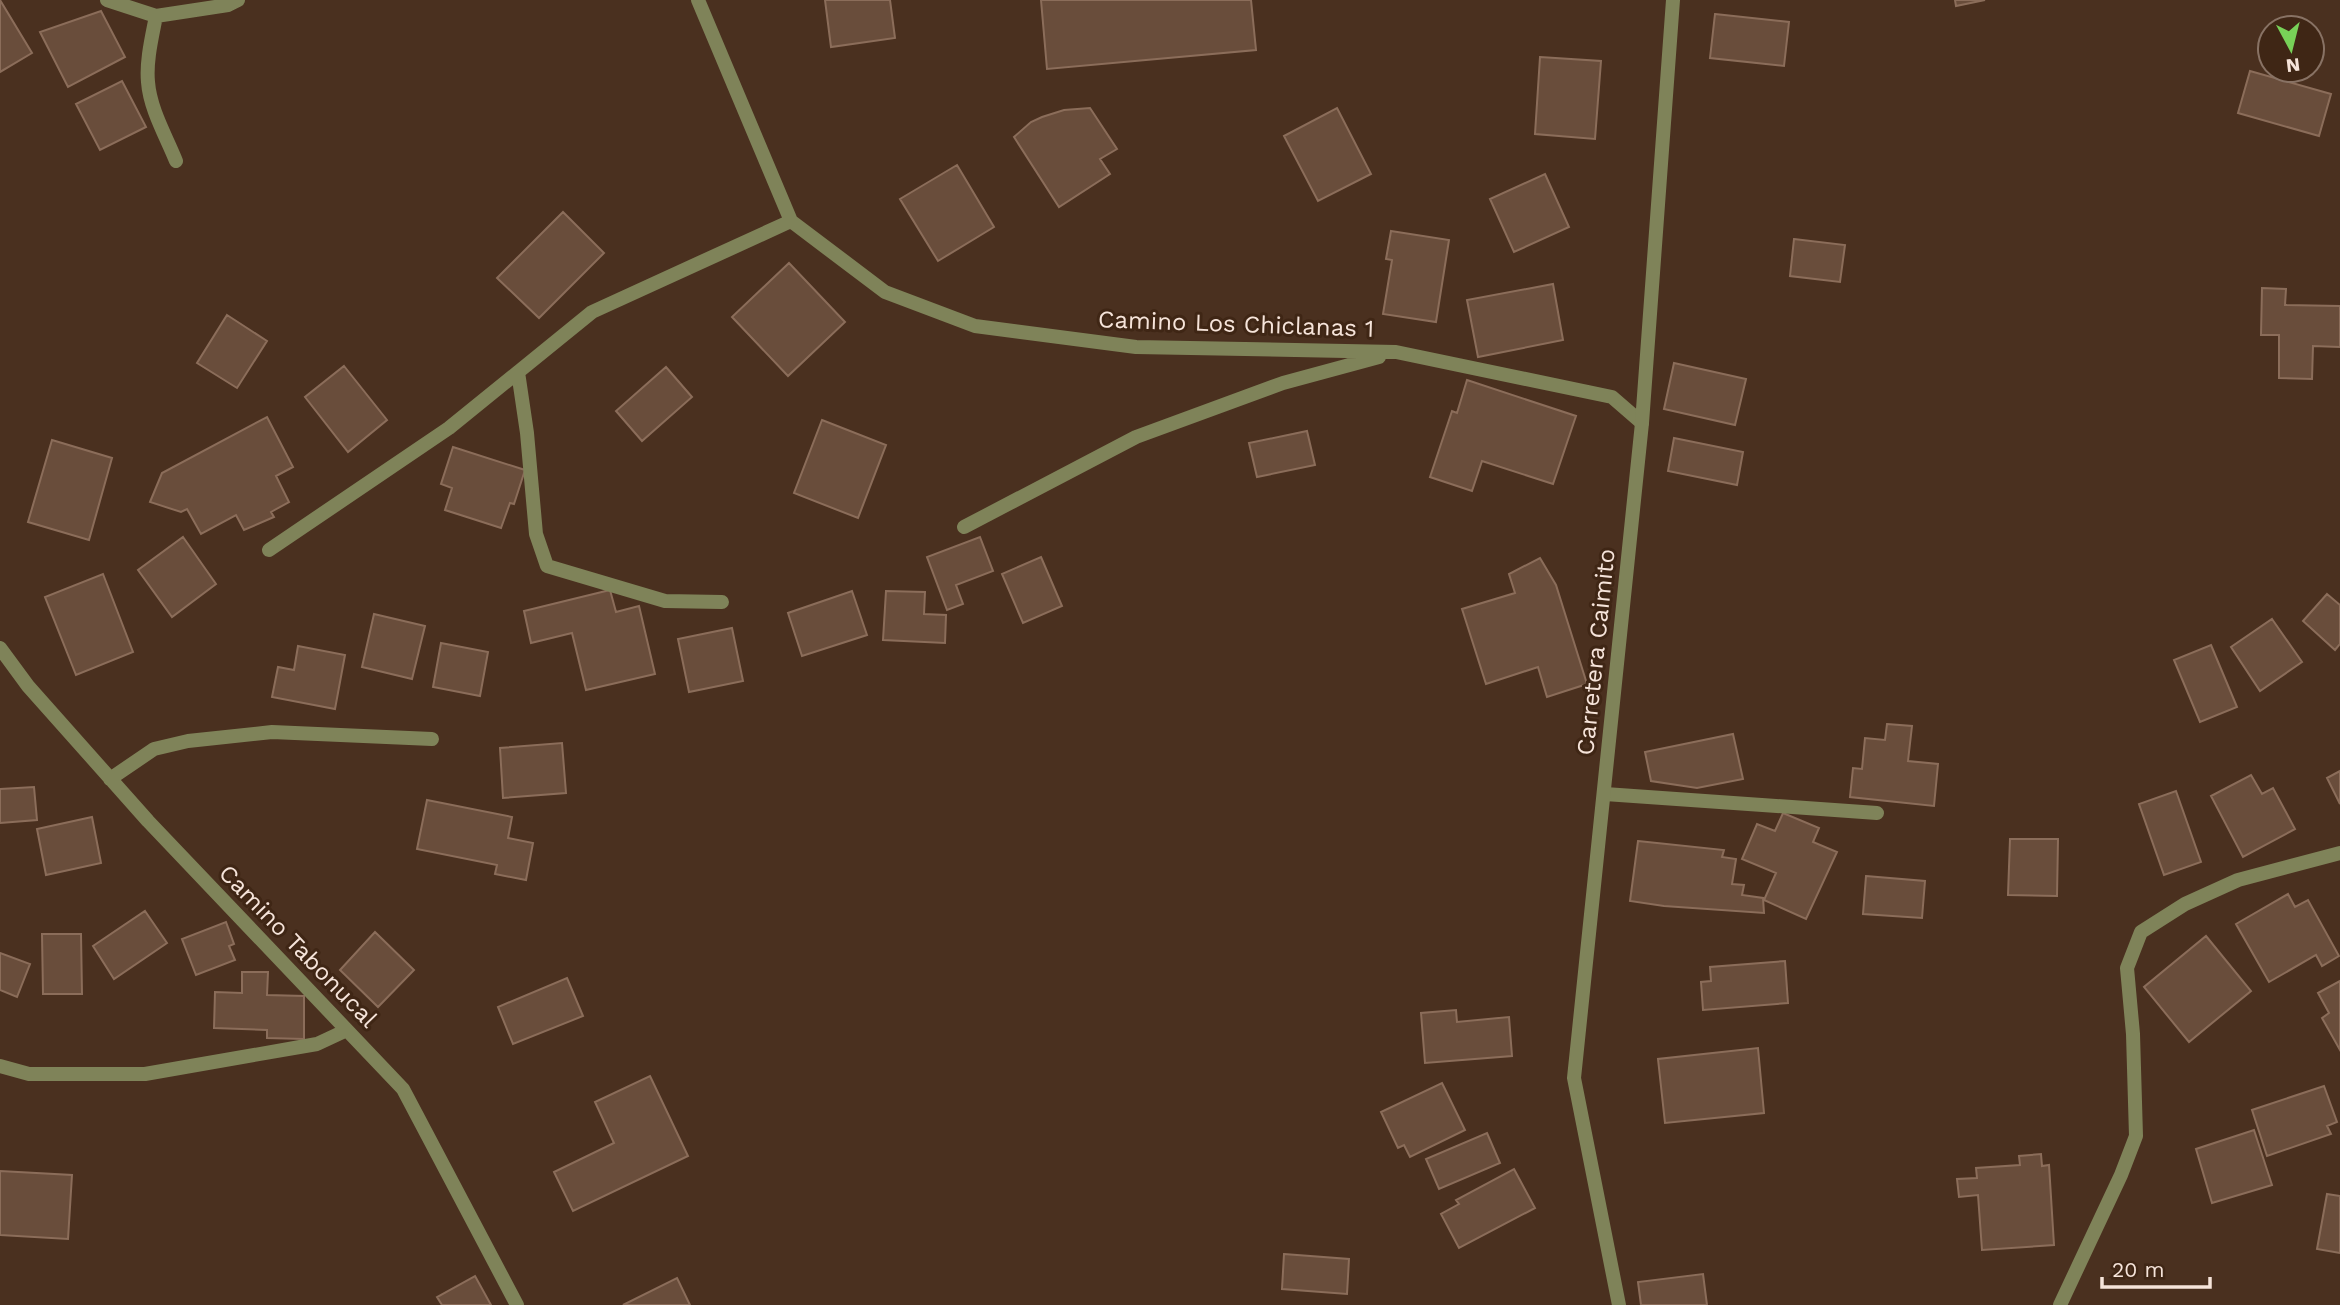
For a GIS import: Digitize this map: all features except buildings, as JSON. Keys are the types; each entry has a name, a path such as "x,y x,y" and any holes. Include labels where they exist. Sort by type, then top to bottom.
{"street":[{"path":"107,0 156,16 228,5 237,0"},
{"path":"269,550 449,428 592,312 791,221 698,0"},
{"name":"Carretera Caimito","path":"1619,1305 1574,1078 1642,423 1673,0"},
{"path":"156,16 150,46 148,82 154,107 176,161"},
{"name":"Camino Los Chiclanas 1","path":"791,221 885,292 975,327 1136,347 1396,352 1612,397 1642,423"},
{"path":"964,527 1136,437 1283,383 1396,352"},
{"path":"518,372 527,433 536,534 547,566 665,601 722,602"},
{"name":"Camino Tabonucal","path":"0,648 28,686 148,821 403,1089 517,1305"},
{"path":"110,779 154,749 188,741 272,732 432,739"},
{"path":"1605,794 1877,813"},
{"path":"2060,1305 2121,1175 2136,1136 2133,1034 2127,968 2141,932 2185,904 2238,880 2340,853"},
{"path":"0,1066 29,1074 145,1074 317,1044 347,1030"}]}
